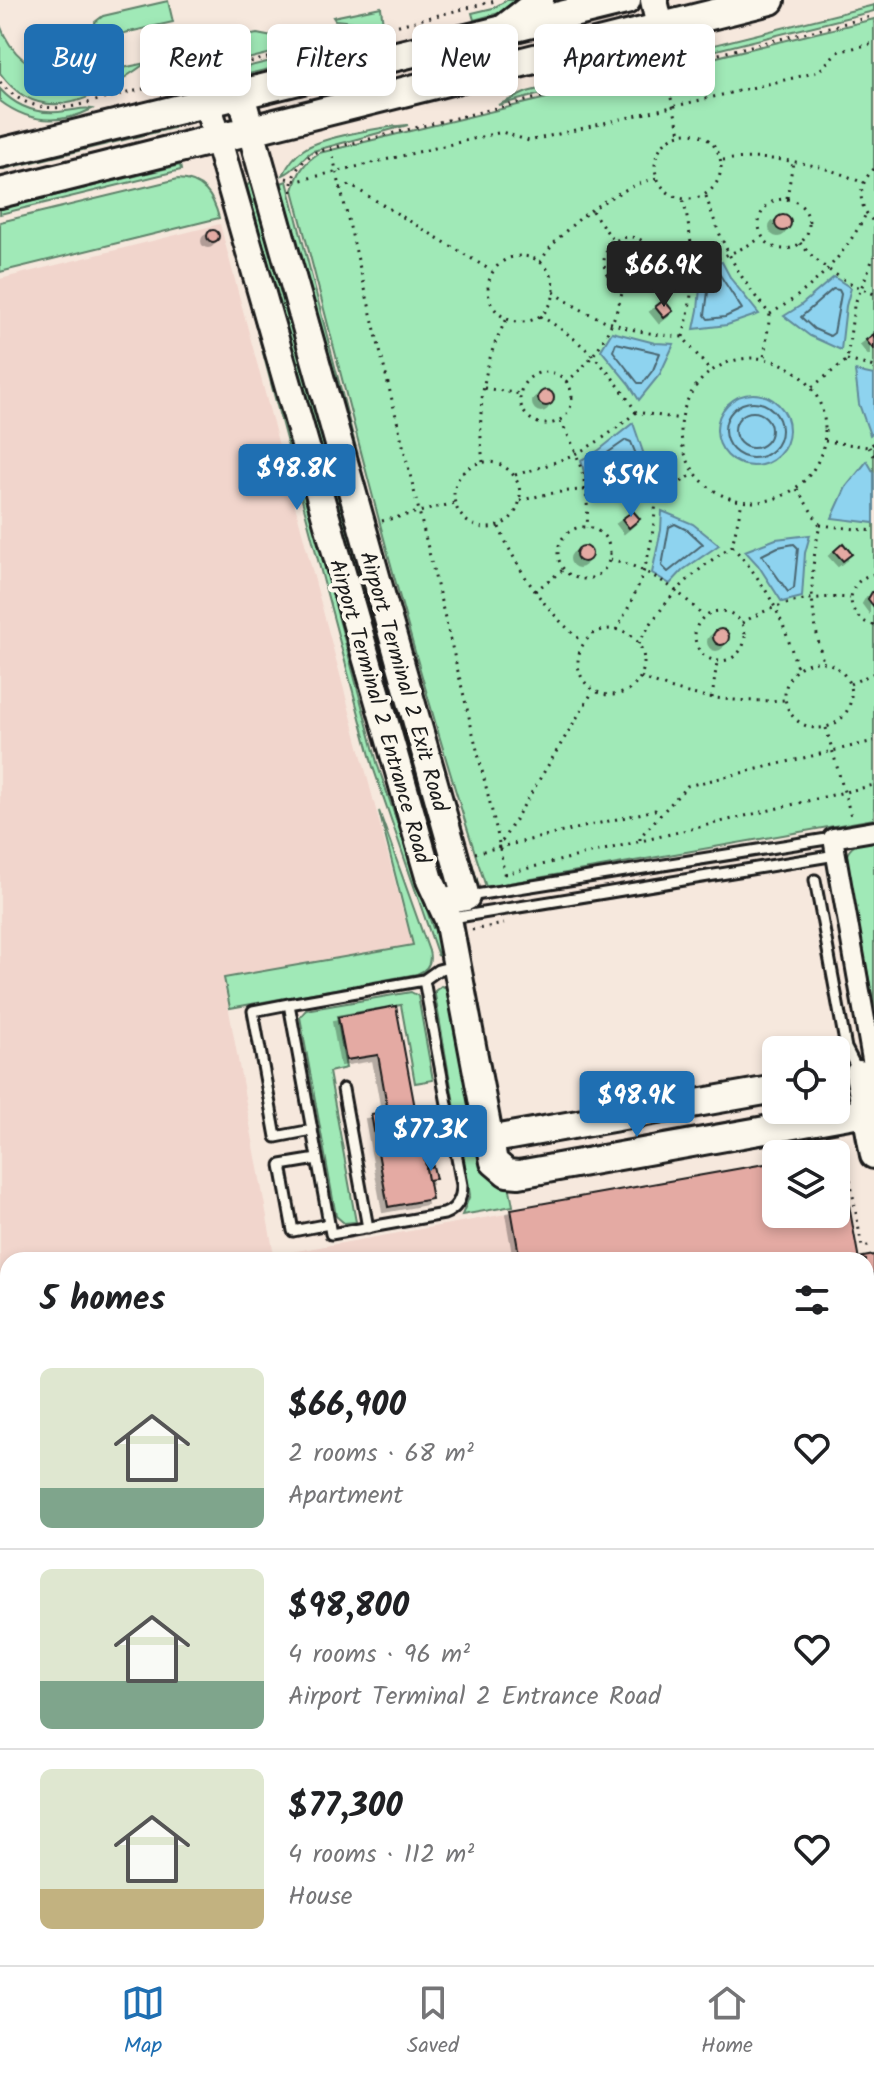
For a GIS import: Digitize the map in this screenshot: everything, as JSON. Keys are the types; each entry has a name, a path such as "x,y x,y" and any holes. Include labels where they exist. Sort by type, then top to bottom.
{"main road":[{"path":"518,25 628,0"},
{"path":"0,193 249,131 650,20 770,0"},
{"path":"251,92 412,51"},
{"path":"0,153 236,96"}],"street":[{"path":"509,24 540,0"},
{"path":"628,0 650,20"},
{"name":"Airport Terminal 2 Exit Road","path":"241,96 455,912"},
{"name":"Airport Terminal 2 Entrance Road","path":"207,102 430,880 455,912"},
{"path":"874,831 835,846 856,1074 874,1155"},
{"path":"455,912 457,966 488,1140 492,1157 507,1173 519,1174 866,1112"},
{"path":"488,1140 762,1091"}],"lane":[{"path":"455,912 835,846"},
{"path":"455,912 835,846"},
{"path":"815,880 846,1048 856,1074"},
{"path":"312,1130 276,1137 253,1011 424,980 438,970 457,966"},
{"path":"289,1004 331,1234 368,1228 444,1214 455,1208 461,1198 462,1185 424,980"},
{"path":"343,1089 368,1228"},
{"path":"317,1159 281,1165 283,1178 293,1231 329,1224"}],"path":[{"path":"0,82 19,100 33,106 75,106 499,0"},
{"path":"715,54 874,16"},
{"path":"282,178 297,181 502,132 529,141 818,72 837,52 874,43"},
{"path":"295,203 292,179 303,161 316,152 546,96"},
{"path":"670,96 680,133"},
{"path":"680,133 707,137 716,147 721,160 718,181 706,194 697,198 683,198 665,189 657,178 655,164 658,151 667,140 680,133"},
{"path":"331,149 497,832 506,883"},
{"path":"721,160 793,162 819,167 863,183"},
{"path":"787,199 793,162"},
{"path":"874,169 863,183 861,201 866,214 874,222"},
{"path":"540,262 552,245 592,211 615,196 657,178"},
{"path":"340,188 350,185 492,271"},
{"path":"706,194 728,256 750,292 770,314"},
{"path":"683,198 694,265 690,308 683,337"},
{"path":"787,199 801,205 808,217 808,231 800,243 780,249 762,238 758,224 762,210 773,200 787,199"},
{"path":"592,211 614,241"},
{"path":"770,314 796,299 829,270 847,248 866,214"},
{"path":"628,237 642,240 652,251 655,265 644,283 623,287 611,280 604,267 605,252 614,241 628,237"},
{"path":"655,265 679,268 694,265 728,256 762,238"},
{"path":"800,243 816,262 874,294"},
{"path":"514,256 528,256 540,262 550,272 554,292 549,306 540,316 527,321 507,319 496,310 489,298 487,285 492,271 501,261 514,256"},
{"path":"812,387 847,360 849,330 860,288 874,256"},
{"path":"566,382 586,367 594,355 612,324 623,287"},
{"path":"554,292 585,312 612,324 654,335 683,337 710,371"},
{"path":"764,358 770,314"},
{"path":"540,316 572,336 594,355 622,388 636,412"},
{"path":"483,462 481,413 484,388 498,336 507,319"},
{"path":"764,358 782,363 799,373 812,387 826,422 825,441 820,459 810,476 797,489 762,503 742,502 724,497 708,487 695,473 683,447 681,419 691,393 710,371 736,360 764,358"},
{"path":"847,360 874,367"},
{"path":"540,373 555,374 566,382 572,403 559,420 545,424 532,419 523,408 521,394 528,380 540,373"},
{"path":"484,388 521,394"},
{"path":"514,475 576,455 613,432 636,412 681,419"},
{"path":"559,420 571,439 589,503 587,528"},
{"path":"825,441 869,447 874,443"},
{"path":"869,447 874,456"},
{"path":"483,462 497,463 514,475 520,488 520,501 510,520 499,527 485,529 471,525 461,516 455,503 454,489 460,476 470,467 483,462"},
{"path":"520,501 585,489 628,492 656,498 695,473"},
{"path":"797,489 820,525 811,599 823,662"},
{"path":"616,630 645,572 654,530 656,498"},
{"path":"638,644 675,591 732,546 742,502"},
{"path":"378,522 455,503"},
{"path":"820,525 874,531"},
{"path":"499,527 518,567 535,591 584,642"},
{"path":"594,529 609,545 610,559 602,572 590,578 575,577 564,569 559,555 562,541 572,531 594,529"},
{"path":"732,546 753,570 776,607 798,669"},
{"path":"610,559 631,564 688,598 704,617"},
{"path":"535,591 564,569"},
{"path":"874,574 855,584 850,598 857,618 874,625"},
{"path":"742,623 776,607 825,596 850,598"},
{"path":"710,613 731,613 742,623 746,637 742,650 731,660 717,662 704,656 696,644 696,629 710,613"},
{"path":"601,630 616,630 628,634 638,644 643,656 641,677 632,688 620,695 606,696 593,691 583,681 578,668 578,655 584,642 601,630"},
{"path":"712,698 717,662"},
{"path":"823,662 837,667 850,684 852,697 848,711 839,721 826,728 813,728 800,723 790,713 785,700 786,686 798,669 810,663 823,662"},
{"path":"850,684 874,673"},
{"path":"641,677 685,693 712,698 785,700"},
{"path":"498,848 593,691"},
{"path":"826,728 853,821"},
{"path":"641,841 640,837 687,786 874,741"},
{"path":"504,874 874,785"},
{"path":"472,854 655,810 660,815"},
{"path":"455,912 507,924"},
{"path":"850,1179 862,1247 874,1245"}],"shaded area":[{"path":"220,224 412,945 223,978 273,1252 0,1252 0,279"},
{"path":"850,1212 857,1252 291,1252 512,1213 762,1214 762,1228 850,1228"}],"green space":[{"path":"507,0 524,0 510,10 474,20 472,13 493,8"},
{"path":"168,1 173,22 140,24 140,30 124,33 124,24 95,24 103,16"},
{"path":"874,5 874,11 715,50 715,45"},
{"path":"381,7 383,24 335,20 333,17"},
{"path":"874,19 874,819 486,887 384,540 293,190 305,165 319,153 555,96 715,96 715,57"},
{"path":"0,25 11,47 24,60 24,95 0,73"},
{"path":"251,35 267,36 267,54 251,58"},
{"path":"267,62 267,70 251,73 251,66"},
{"path":"140,64 140,67 124,78 124,68"},
{"path":"0,89 22,106 39,111 92,109 68,118 33,117 0,101"},
{"path":"534,90 534,96 498,105"},
{"path":"26,96 92,96 53,104 34,101"},
{"path":"172,125 173,128 0,170 0,167"},
{"path":"408,125 313,151 283,175 297,155 324,140"},
{"path":"180,165 181,170 0,214 0,209"},
{"path":"178,179 194,182 206,190 219,218 0,272 0,222"},
{"path":"252,180 256,184 403,730 448,873 443,879 362,616 247,186"},
{"path":"287,181 414,672 478,883 474,882 409,673 281,183"},
{"path":"223,189 378,766 433,928 437,927 440,941 438,956 373,767 219,192"},
{"path":"379,811 429,951 426,968 417,974 230,1008 224,978 413,945"},
{"path":"874,840 874,1007 846,858 853,847"},
{"path":"441,986 449,988 513,1206 462,1215 470,1195 435,995"},
{"path":"411,992 418,996 433,1080 415,1083 401,1005 337,1016 346,1068 329,1072 356,1222 344,1223 336,1216 300,1017 306,1010"}],"water":[{"path":"722,262 731,279 759,314 727,325 694,329 702,266"},
{"path":"834,277 851,288 841,350 810,336 784,316"},
{"path":"612,332 655,343 674,344 660,374 639,400 601,350"},
{"path":"855,371 874,375 874,432 870,435 859,404"},
{"path":"746,394 760,394 779,404 789,423 789,437 779,456 760,466 746,466 727,456 717,437 717,423 727,404"},
{"path":"633,423 644,455 649,488 630,483 586,480 581,460 598,451"},
{"path":"867,461 874,473 874,523 832,518 846,487"},
{"path":"662,511 693,524 719,545 683,570 670,584 652,573"},
{"path":"810,535 805,553 802,597 782,602 745,551 776,539"}],"building":[{"path":"783,215 789,217 789,229 783,231 777,229 775,223 777,217"},
{"path":"213,230 219,236 213,242 207,236"},
{"path":"629,254 635,256 635,268 629,270 623,268 621,262 623,256"},
{"path":"664,300 673,311 664,318 655,307"},
{"path":"874,334 874,349 873,349 866,340"},
{"path":"546,390 552,392 552,404 546,406 540,404 538,398 540,392"},
{"path":"633,511 640,519 629,528 622,519"},
{"path":"843,543 852,554 843,561 834,551"},
{"path":"584,546 590,548 590,560 584,562 578,560 576,554 578,548"},
{"path":"874,592 874,607 868,599"},
{"path":"721,629 727,631 727,643 721,645 715,643 713,637 715,631"},
{"path":"396,1006 432,1199 388,1207 371,1114 388,1111 378,1055 346,1060 338,1017"},
{"path":"425,1122 431,1155 424,1157 418,1123"},
{"path":"762,1164 762,1228 850,1228 850,1211 858,1252 519,1252 511,1209"},
{"path":"433,1166 436,1179 428,1180 426,1168"}]}
